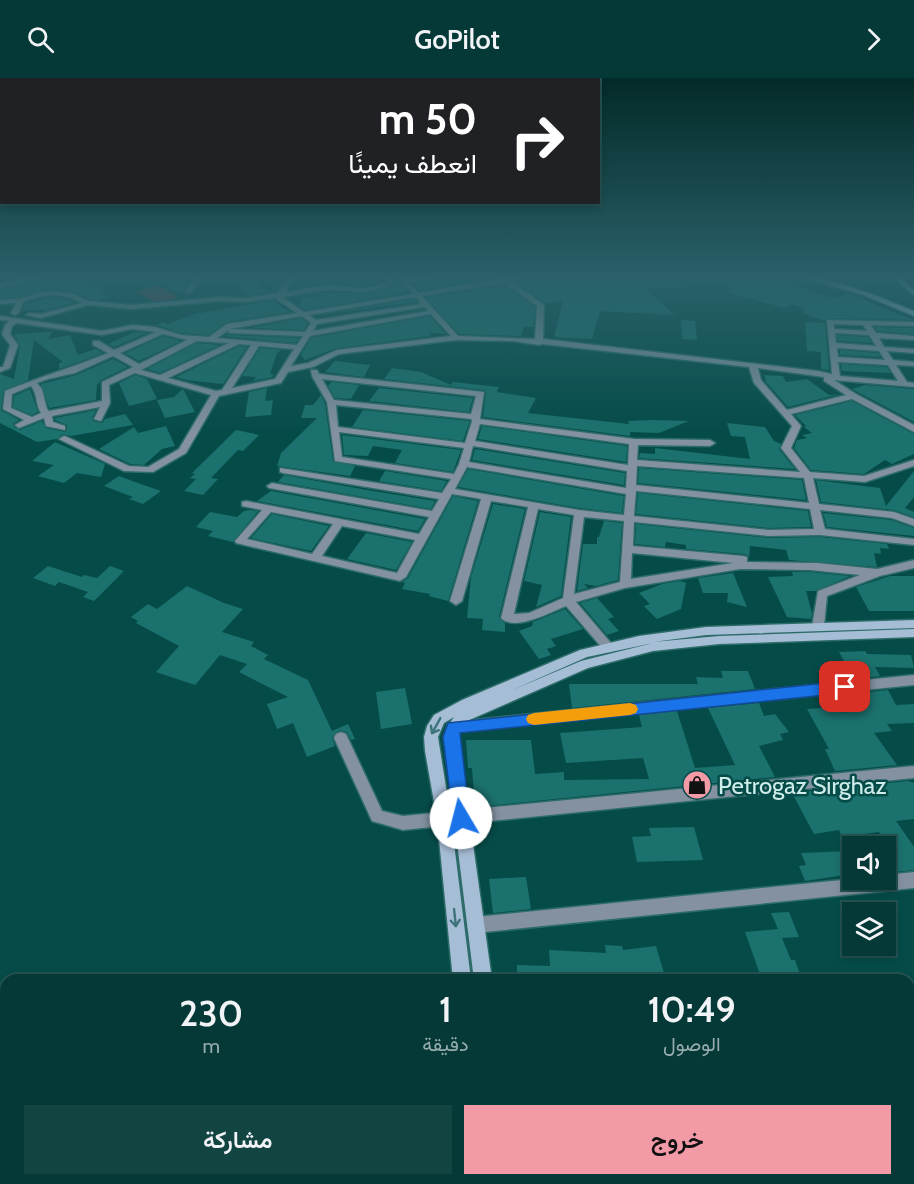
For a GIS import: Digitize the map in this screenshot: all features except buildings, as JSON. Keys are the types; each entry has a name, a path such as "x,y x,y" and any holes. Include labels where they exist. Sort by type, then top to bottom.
{"street":[{"path":"0,370 6,368 14,345 6,334 7,330"},
{"path":"85,330 102,333 119,330"},
{"path":"148,330 180,337 299,347"},
{"path":"212,338 224,330 307,334 332,330"},
{"path":"96,343 136,369 161,378 221,393 278,381 310,330"},
{"path":"449,330 456,338"},
{"path":"539,343 540,330"},
{"path":"869,330 904,384"},
{"path":"836,378 831,331 914,338"},
{"path":"30,419 7,409 8,393 45,376 72,371 162,332"},
{"path":"98,419 106,403 105,384 197,338"},
{"path":"285,370 310,366 337,352 456,338 513,339 601,347 818,373 836,378 914,385"},
{"path":"161,378 236,343"},
{"path":"64,439 127,469 150,470 183,451 256,344"},
{"path":"832,345 914,351"},
{"path":"834,359 914,364"},
{"path":"310,366 331,402 338,459 457,477"},
{"path":"753,366 757,381 797,426 786,448 808,476 820,532"},
{"path":"818,373 853,396 914,429"},
{"path":"268,508 240,541 400,577 420,538 436,515 464,464 481,394 316,376"},
{"path":"32,382 38,389 49,424 62,428"},
{"path":"786,413 853,396"},
{"path":"331,402 476,419 634,442 710,443"},
{"path":"19,425 47,414 106,403"},
{"path":"334,429 633,466 865,479 914,463"},
{"path":"625,584 634,442"},
{"path":"464,464 631,490 894,514 914,523"},
{"path":"283,470 447,494 487,497 629,519 768,533 820,532 914,542"},
{"path":"272,486 436,515"},
{"path":"456,601 487,497"},
{"path":"246,504 420,538"},
{"path":"534,505 507,618 531,617 567,600 625,584 740,565 817,567"},
{"path":"579,513 567,600 607,646"},
{"path":"314,559 339,523"},
{"path":"627,549 877,573"},
{"path":"818,626 822,594 877,573 914,564"},
{"path":"461,974 444,819 431,737 439,719 467,704 562,662 607,646 706,631 914,624"},
{"path":"482,974 451,737 454,727 462,717 585,664 644,649 719,640 914,633"},
{"path":"454,727 914,680"},
{"path":"341,738 376,816 403,823 914,772"},
{"path":"475,925 914,880"}],"slow traffic":[{"path":"534,719 630,709"}],"place":[{"name":"Petrogaz Sirghaz","path":"697,785"}],"route":[{"path":"461,818 451,737 454,727 845,687"}]}
